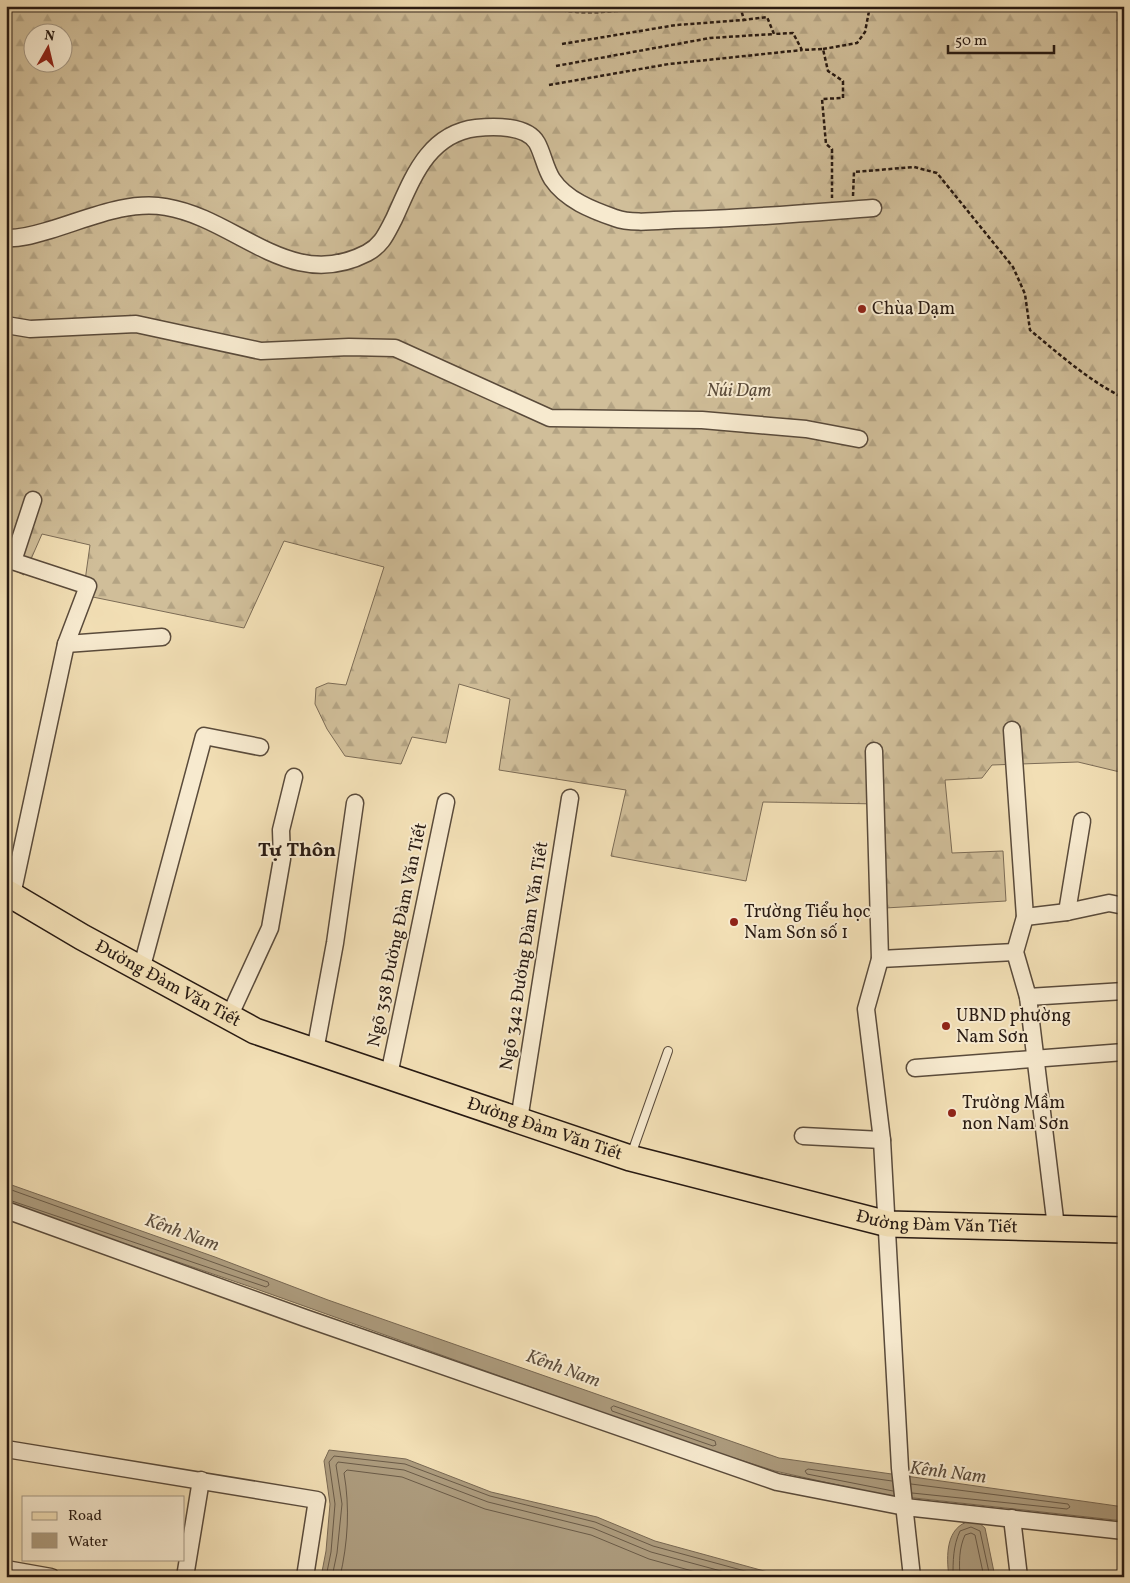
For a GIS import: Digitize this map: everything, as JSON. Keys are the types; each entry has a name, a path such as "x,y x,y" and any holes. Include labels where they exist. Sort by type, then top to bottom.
{"main road":[{"name":"Đường Đàm Văn Tiết","path":"9,894 141,970 255,1031 630,1158 888,1224 1124,1230"}],"street":[{"path":"6,238 24,237 121,209 163,206 207,218 273,255 290,261 312,264 354,259 382,243 417,170 429,152 439,143 462,131 490,128 517,130 534,138 549,174 560,189 578,203 618,219 736,219 873,208"},
{"path":"6,325 30,329 136,324 261,351 349,347 395,348 550,418 702,420 806,429 859,439"},
{"path":"9,894 66,644 88,586 10,560 32,500"},
{"path":"66,644 162,637"},
{"path":"1012,730 1024,916 1015,952 1028,997 1056,1227"},
{"path":"141,970 204,736 260,747"},
{"path":"874,750 880,959 866,1009 882,1140 900,1468 912,1577"},
{"path":"229,1017 270,928 282,859 281,830 294,777"},
{"name":"Ngõ 342 Đường Đàm Văn Tiết","path":"519,1120 570,798"},
{"name":"Ngõ 358 Đường Đàm Văn Tiết","path":"389,1075 446,802"},
{"path":"315,1051 336,943 355,803"},
{"path":"1067,912 1082,821"},
{"path":"1024,916 1067,912 1109,904 1124,906"},
{"path":"880,959 1015,952"},
{"path":"1028,997 1124,991"},
{"path":"915,1068 1124,1052"},
{"path":"803,1136 882,1140"},
{"path":"6,1210 752,1475 802,1488 904,1508 1124,1531"},
{"path":"6,1449 317,1500 305,1577"},
{"path":"185,1577 201,1480"},
{"path":"1012,1518 1019,1577"},
{"path":"6,1569 52,1577"}],"lane":[{"path":"630,1158 668,1051"}],"path":[{"path":"543,6 559,11 583,13 662,6"},
{"path":"740,6 744,20"},
{"path":"549,85 669,64 823,49 856,43 865,32 870,6"},
{"path":"562,44 676,25 767,17 774,34"},
{"path":"556,66 710,38 792,33 802,50"},
{"path":"823,49 828,71 843,81 842,98 822,99 826,144 832,150 832,212"},
{"path":"852,210 854,172 914,167 937,173 1013,267 1025,294 1030,330 1110,392 1124,398"}],"green space":[{"name":"Núi Dạm","path":"6,6 1124,6 1124,773 1078,762 992,765 982,778 945,780 952,853 1003,851 1006,901 885,908 880,804 763,802 746,881 611,856 626,790 499,770 510,699 459,684 446,743 412,737 401,764 345,756 327,729 315,704 316,688 328,683 346,685 384,567 284,541 244,628 83,595 90,545 42,534 24,575 6,566"}],"water":[{"name":"Kênh Nam","path":"6,1183 215,1257 328,1300 779,1458 1124,1507 1124,1521 878,1494 775,1471 690,1444 248,1286 6,1203"},
{"path":"329,1450 406,1459 491,1492 597,1517 655,1541 786,1577 321,1577 326,1551 330,1504 324,1461"},
{"path":"970,1521 979,1523 985,1528 995,1577 949,1577 949,1543 956,1529"}],"place":[{"name":"Chùa Dạm","path":"862,309"},
{"name":"Trường Tiểu học Nam Sơn số 1","path":"734,922"},
{"name":"UBND phường Nam Sơn","path":"946,1026"},
{"name":"Trường Mầm non Nam Sơn","path":"952,1113"}],"district":[{"name":"Tự Thôn","path":"297,851"}]}
